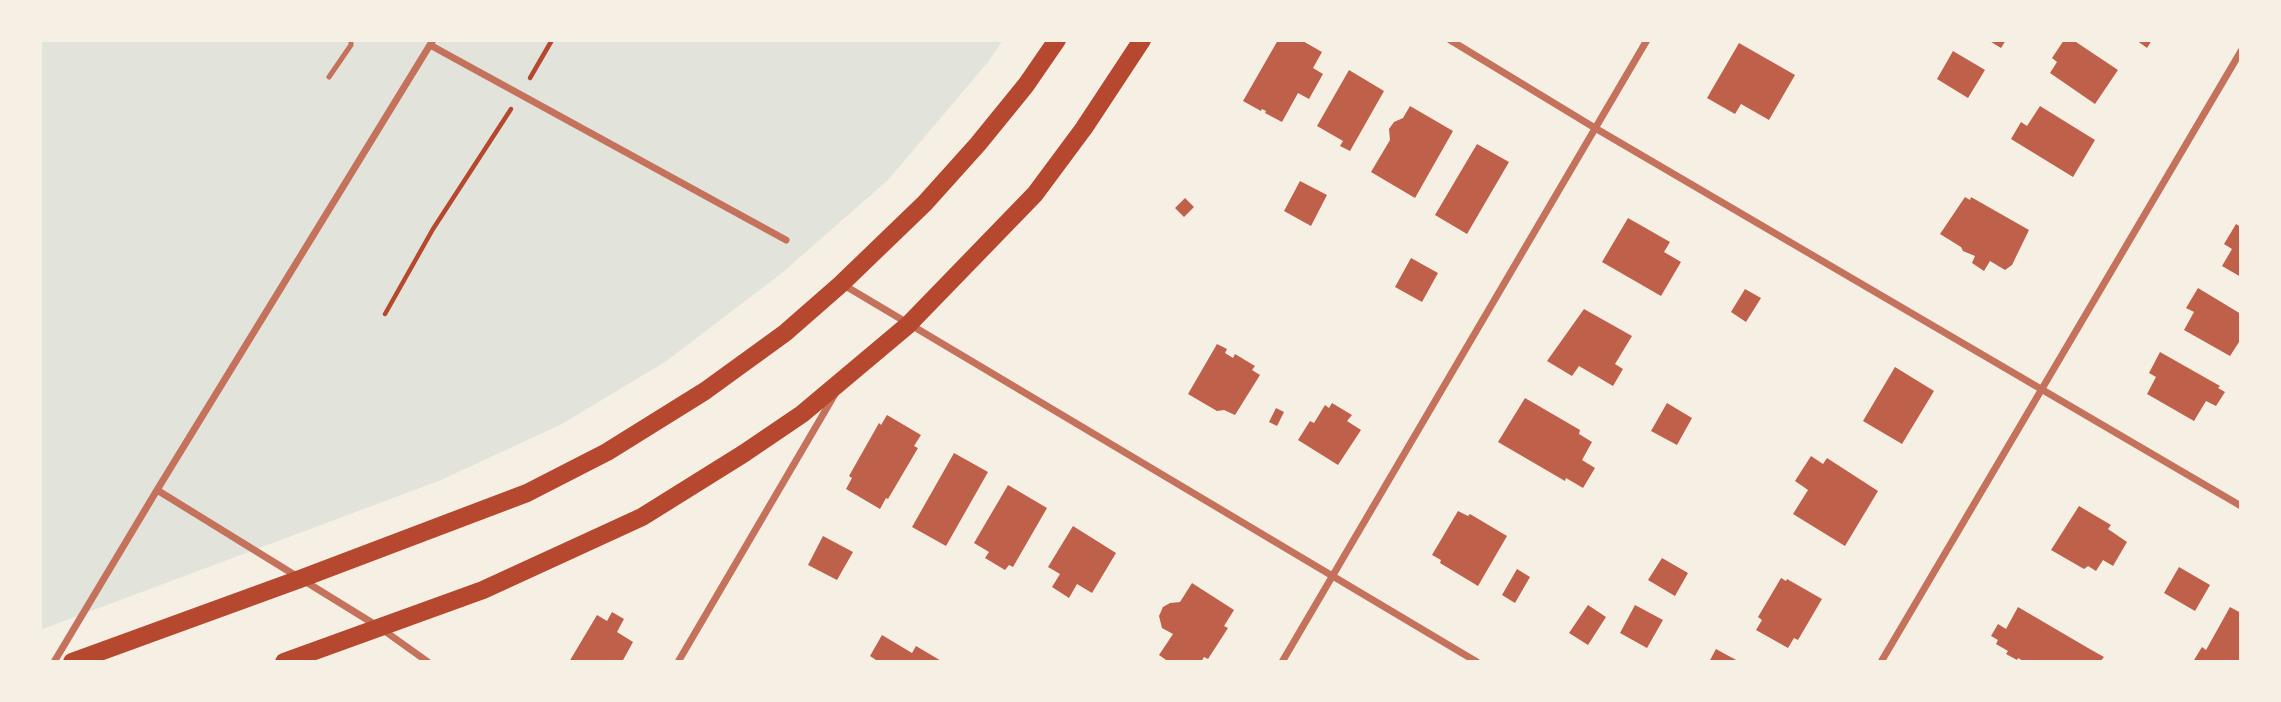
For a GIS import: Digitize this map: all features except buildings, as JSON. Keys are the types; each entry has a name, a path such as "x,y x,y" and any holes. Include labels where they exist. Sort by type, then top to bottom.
{"main road":[{"path":"72,662 527,493 607,452 705,391 785,332 841,284 925,203 1026,85 1057,40"},
{"path":"284,662 483,590 642,517 802,414 908,325 1035,194 1116,82 1142,40"}],"street":[{"path":"1450,40 1595,128 2241,506"},
{"path":"1282,662 1647,40"},
{"path":"54,662 432,43 786,240"},
{"path":"1881,662 2241,51"},
{"path":"841,284 1477,662"},
{"path":"678,662 843,381"},
{"path":"157,490 379,627 428,662"}],"lane":[{"path":"329,77 351,45 351,40"}],"path":[{"path":"385,314 433,229 521,94 552,40"}],"shaded area":[{"path":"40,40 1003,40 988,62 888,180 782,273 665,362 562,424 441,480 40,630"}]}
